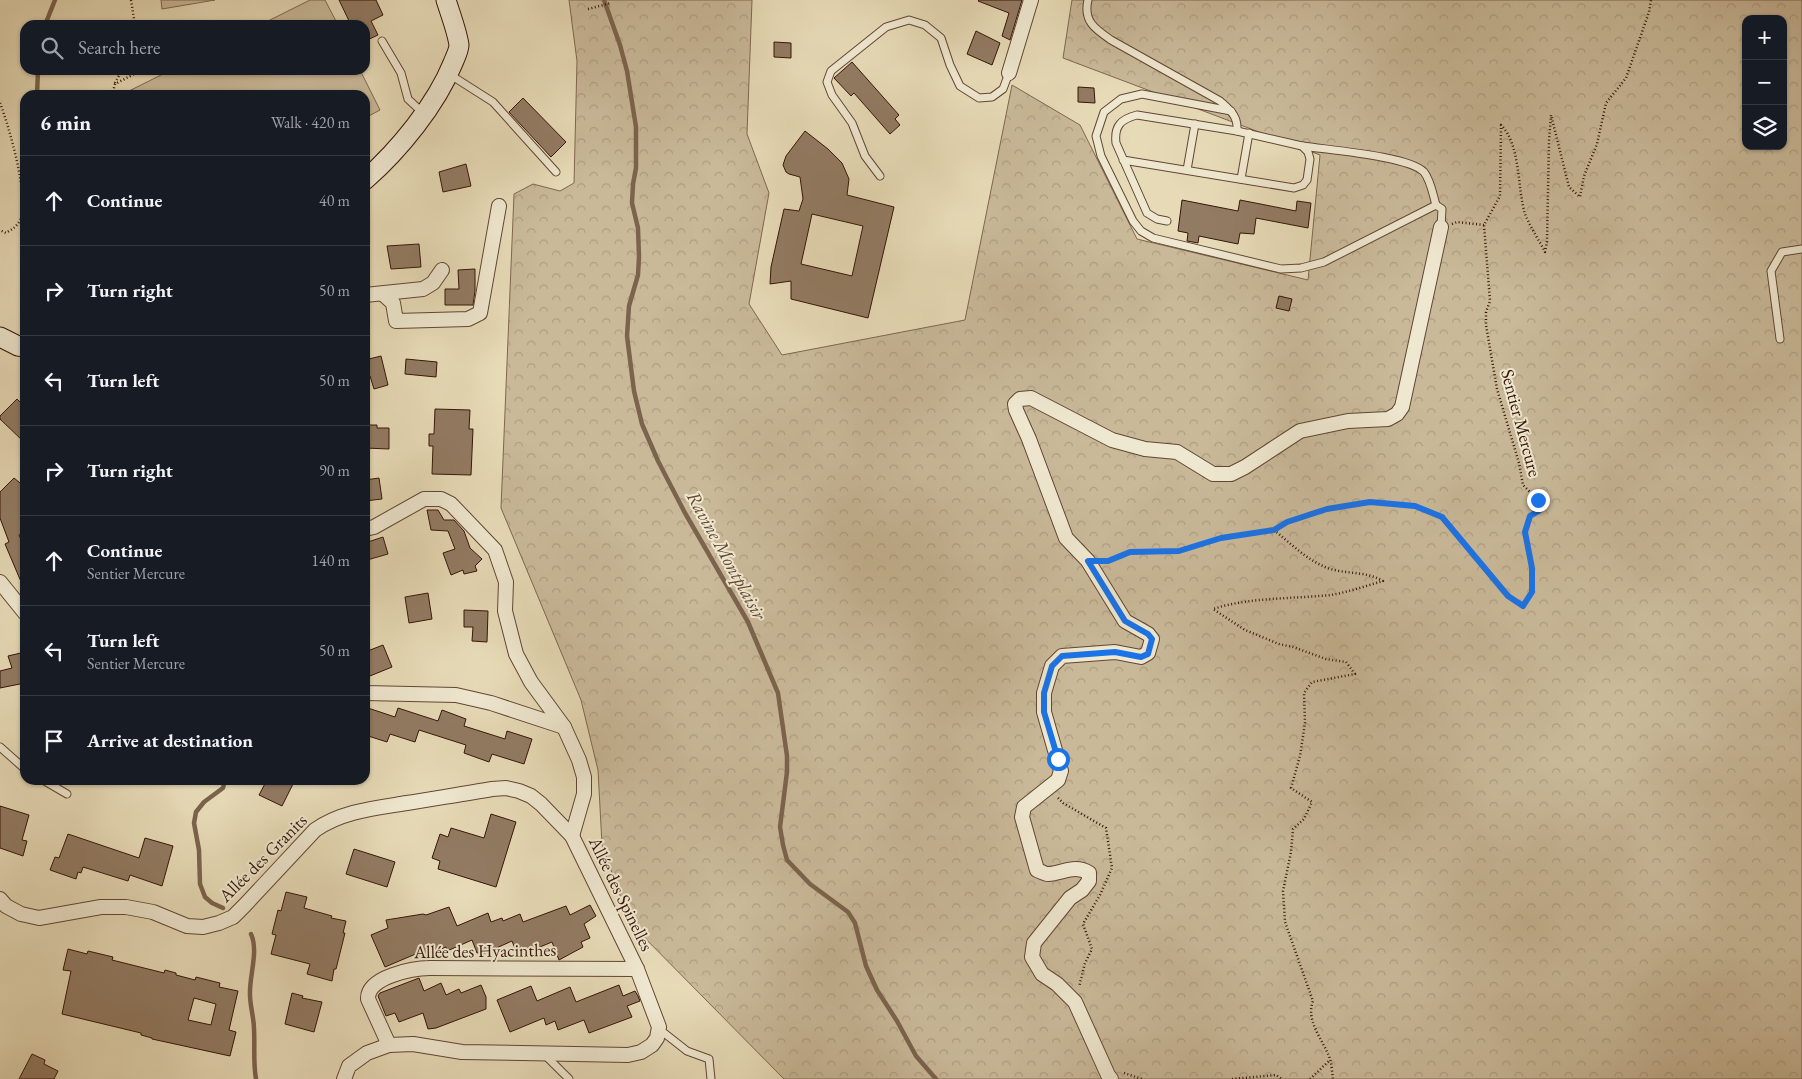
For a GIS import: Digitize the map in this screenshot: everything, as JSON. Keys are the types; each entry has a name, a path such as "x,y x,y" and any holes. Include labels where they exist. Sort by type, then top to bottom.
{"street":[{"path":"370,175 384,162 434,101 448,73 459,46 446,0"},
{"path":"1009,73 1031,0"},
{"path":"383,294 393,303 396,321 468,319 480,313 499,206"},
{"path":"1111,1079 1075,1002 1057,984 1042,974 1032,957 1034,943 1070,898 1082,890 1090,881 1089,873 1084,869 1067,868 1047,874 1037,870 1022,817 1024,807 1058,780 1061,771 1044,712 1044,693 1052,666 1062,656 1115,652 1141,657 1148,654 1152,646 1152,639 1148,634 1125,621 1088,561 1066,538 1015,404 1020,399 1031,398 1112,440 1144,449 1178,452 1214,474 1231,474 1245,467 1300,431 1348,421 1388,419 1397,414 1402,407 1441,227"},
{"path":"370,295 423,289 433,283 442,270"},
{"path":"0,337 20,346"},
{"name":"Allée des Spinelles","path":"370,528 424,499 441,499 451,504 495,550 506,582 506,611 516,654 531,682 564,727 579,760 584,777 584,794 572,836 637,969 659,1029"},
{"path":"0,582 20,607"},
{"path":"370,693 456,695 491,703 564,727"},
{"name":"Allée des Granits","path":"0,899 6,906 21,914 39,918 101,907 126,907 153,912 187,926 203,927 233,917 315,830 326,822 339,816 369,809 492,789 506,788 531,796 572,836"},
{"name":"Allée des Hyacinthes","path":"389,1045 368,999 368,993 371,987 378,982 404,971 430,968 637,969"},
{"path":"344,1079 349,1066 367,1053 389,1045 413,1044 462,1052 628,1055 641,1052 652,1045 657,1038 659,1029"}],"lane":[{"path":"1088,0 1086,11 1094,28 1111,40 1220,101 1238,121 1237,131"},
{"path":"880,176 865,156 852,123 832,95 827,82 831,71 886,27 909,20 925,24 940,38 960,86 979,98 992,97 1003,89 1009,73"},
{"path":"382,41 401,73 408,99 423,114"},
{"path":"448,73 493,102 556,172"},
{"path":"1231,111 1142,94 1121,99 1104,112 1096,136 1100,156 1133,221 1141,231 1153,238 1281,269 1301,268 1324,262 1436,205"},
{"path":"1167,220 1157,219 1147,213 1116,143 1115,134 1119,124 1126,118 1137,114 1249,133 1302,146 1401,161 1423,171 1436,205 1442,209 1441,227"},
{"path":"1187,170 1195,124"},
{"path":"1241,179 1249,133"},
{"path":"1123,160 1294,188 1303,186 1307,180 1310,159 1308,152 1302,146"},
{"path":"1780,339 1770,271 1782,252 1802,249"},
{"path":"0,747 20,765"},
{"path":"52,785 67,794"},
{"path":"659,1029 687,1051 709,1059 711,1079"},
{"path":"544,1054 569,1079"}],"path":[{"path":"131,0 134,20"},
{"path":"1441,227 1457,222 1484,225 1500,196 1501,125 1506,131 1517,164 1525,214 1545,252 1547,242 1549,141 1552,115 1569,187 1580,197 1584,176 1597,144 1606,102 1626,78 1649,12 1651,0"},
{"path":"588,10 611,2"},
{"path":"113,90 120,75"},
{"path":"115,84 132,75"},
{"path":"0,103 9,127 20,184"},
{"path":"0,230 6,233 14,228 20,220"},
{"name":"Sentier Mercure","path":"1274,530 1287,522 1327,509 1344,506 1370,502 1415,506 1442,517 1508,596 1523,606 1532,592 1532,568 1525,532 1530,516 1540,510 1538,500 1523,485 1519,463 1497,389 1486,324 1486,312 1490,301 1484,225"},
{"path":"1088,561 1108,561 1130,552 1179,551 1221,538 1274,530 1305,555 1326,568 1373,575 1383,581 1333,594 1245,602 1213,609 1245,630 1278,644 1292,647 1326,660 1346,662 1355,674 1312,682 1304,693 1305,723 1300,756 1291,788 1312,802 1304,819 1293,829 1291,852 1283,891 1285,922 1314,1001 1310,1008 1316,1032 1330,1060 1333,1079"},
{"path":"1310,1079 1330,1060"},
{"path":"1232,1079 1276,1075 1282,1079"}],"green space":[{"path":"161,0 215,0 162,9"},
{"path":"310,0 325,0 335,20 270,20"},
{"path":"569,0 752,0 747,134 769,193 749,304 782,355 965,320 1012,85 1080,125 1137,239 1308,280 1320,155 1063,58 1072,0 1802,0 1802,1079 784,1079 630,923 602,845 598,770 581,700 501,508 514,194 533,184 560,191 574,183 577,61"},
{"path":"161,75 362,75 370,90 131,90"},
{"path":"370,90 380,110 370,115"}],"building":[{"path":"339,0 376,0 383,15 371,21 378,35 370,39 370,20 349,20"},
{"path":"979,0 1022,0 1010,40 1002,36 1009,13"},
{"path":"976,31 1000,43 992,65 967,54"},
{"path":"774,42 791,43 791,58 774,57"},
{"path":"852,62 899,115 895,119 900,125 890,134 854,93 851,96 834,78"},
{"path":"1078,87 1094,88 1095,103 1078,102"},
{"path":"523,98 566,142 551,157 509,112"},
{"path":"805,131 842,163 849,179 847,195 894,207 868,318 791,299 791,281 770,284 771,267 784,209 799,211 803,199 800,177 786,172 783,165 786,156","holes":["812,214 863,226 852,276 801,264"]},
{"path":"466,164 471,186 443,192 439,172"},
{"path":"1182,200 1238,211 1240,200 1296,211 1297,201 1311,203 1308,228 1256,218 1254,234 1240,233 1238,244 1199,236 1198,243 1187,241 1188,233 1178,231"},
{"path":"419,244 421,267 391,269 387,246"},
{"path":"475,269 473,305 445,305 445,289 459,289 458,270"},
{"path":"1279,296 1292,299 1289,311 1276,308"},
{"path":"381,356 388,385 374,389 370,376 370,359"},
{"path":"406,359 437,362 436,377 405,374"},
{"path":"17,399 20,402 20,438 0,419 0,416"},
{"path":"435,409 470,410 469,429 473,429 471,475 432,474 433,446 429,446 429,434 434,434"},
{"path":"370,425 377,425 377,428 389,428 389,449 370,448"},
{"path":"14,478 20,483 20,579 5,544 9,542 0,518 0,492"},
{"path":"379,478 382,499 370,500 370,479"},
{"path":"427,510 438,510 444,520 454,520 464,531 470,548 482,559 475,566 477,571 464,574 463,570 451,575 443,553 455,549 448,531 431,530"},
{"path":"383,537 388,554 370,559 370,541"},
{"path":"428,593 432,619 409,623 405,597"},
{"path":"464,610 488,611 487,642 472,641 473,627 464,627"},
{"path":"383,645 392,667 370,676 370,650"},
{"path":"20,653 20,684 0,688 0,671 12,668 8,656"},
{"path":"398,708 438,721 442,710 466,719 464,726 505,739 507,731 532,739 524,764 492,754 489,762 464,753 466,745 419,730 415,742 390,734 387,742 370,737 370,709 395,717"},
{"path":"264,785 292,785 282,806 259,795"},
{"path":"0,806 29,815 22,840 27,841 23,856 0,848"},
{"path":"491,814 516,822 496,887 438,869 440,861 432,858 440,834 448,837 451,828 484,838"},
{"path":"68,834 139,858 145,838 173,846 162,886 130,875 128,881 83,867 81,873 78,872 76,879 50,870 55,857 59,858"},
{"path":"354,849 395,862 387,887 346,874"},
{"path":"286,892 307,897 304,908 332,916 331,918 346,921 343,933 345,933 332,981 307,974 310,964 271,954 276,935 272,934 278,910 281,911"},
{"path":"590,905 596,916 584,924 590,938 581,942 583,947 559,960 552,942 518,956 512,941 483,954 481,952 477,953 472,940 447,951 446,947 420,958 418,953 385,967 371,935 388,928 386,920 426,915 449,907 457,926 488,913 491,922 502,918 503,921 520,914 523,922 566,906 570,915"},
{"path":"68,949 87,954 88,951 113,957 112,960 164,973 165,970 195,980 196,977 220,983 219,987 238,991 229,1030 236,1032 230,1056 152,1039 141,1035 141,1033 62,1014 71,971 63,970","holes":["194,998 216,1004 211,1025 188,1020"]},
{"path":"419,978 424,991 441,983 446,995 459,989 461,993 481,985 486,997 486,1009 436,1028 428,1029 423,1013 399,1022 395,1013 386,1016 378,996 380,993"},
{"path":"619,985 623,996 635,991 638,996 640,1001 627,1006 632,1017 589,1033 584,1020 558,1030 555,1021 546,1025 544,1018 510,1032 497,1000 531,986 537,1001 570,987 576,1002"},
{"path":"292,993 303,996 302,998 322,1002 314,1032 285,1024"},
{"path":"32,1054 45,1060 44,1064 58,1071 54,1079 19,1079"}],"waterway":[{"path":"47,20 55,0"},
{"name":"Ravine Montplaisir","path":"604,0 627,71 636,127 636,168 632,203 638,228 639,257 638,275 629,306 627,336 634,391 642,424 658,461 685,513 748,622 778,693 787,756 787,772 780,827 787,860 810,884 848,912 855,923 866,966 877,990 916,1056 936,1079"},
{"path":"37,90 38,75"},
{"path":"223,908 205,897 200,884 199,850 194,823 196,812 204,802 223,788 224,785"},
{"path":"251,934 254,956 250,995 254,1025 256,1079"}],"route":[{"path":"1058,759 1044,712 1044,693 1052,666 1062,656 1115,652 1141,657 1148,654 1152,646 1152,639 1148,634 1125,621 1088,561 1108,561 1130,552 1179,551 1221,538 1274,530 1287,522 1327,509 1370,502 1415,506 1442,517 1508,596 1523,606 1532,592 1532,568 1525,532 1530,516 1540,510 1538,500"}]}
